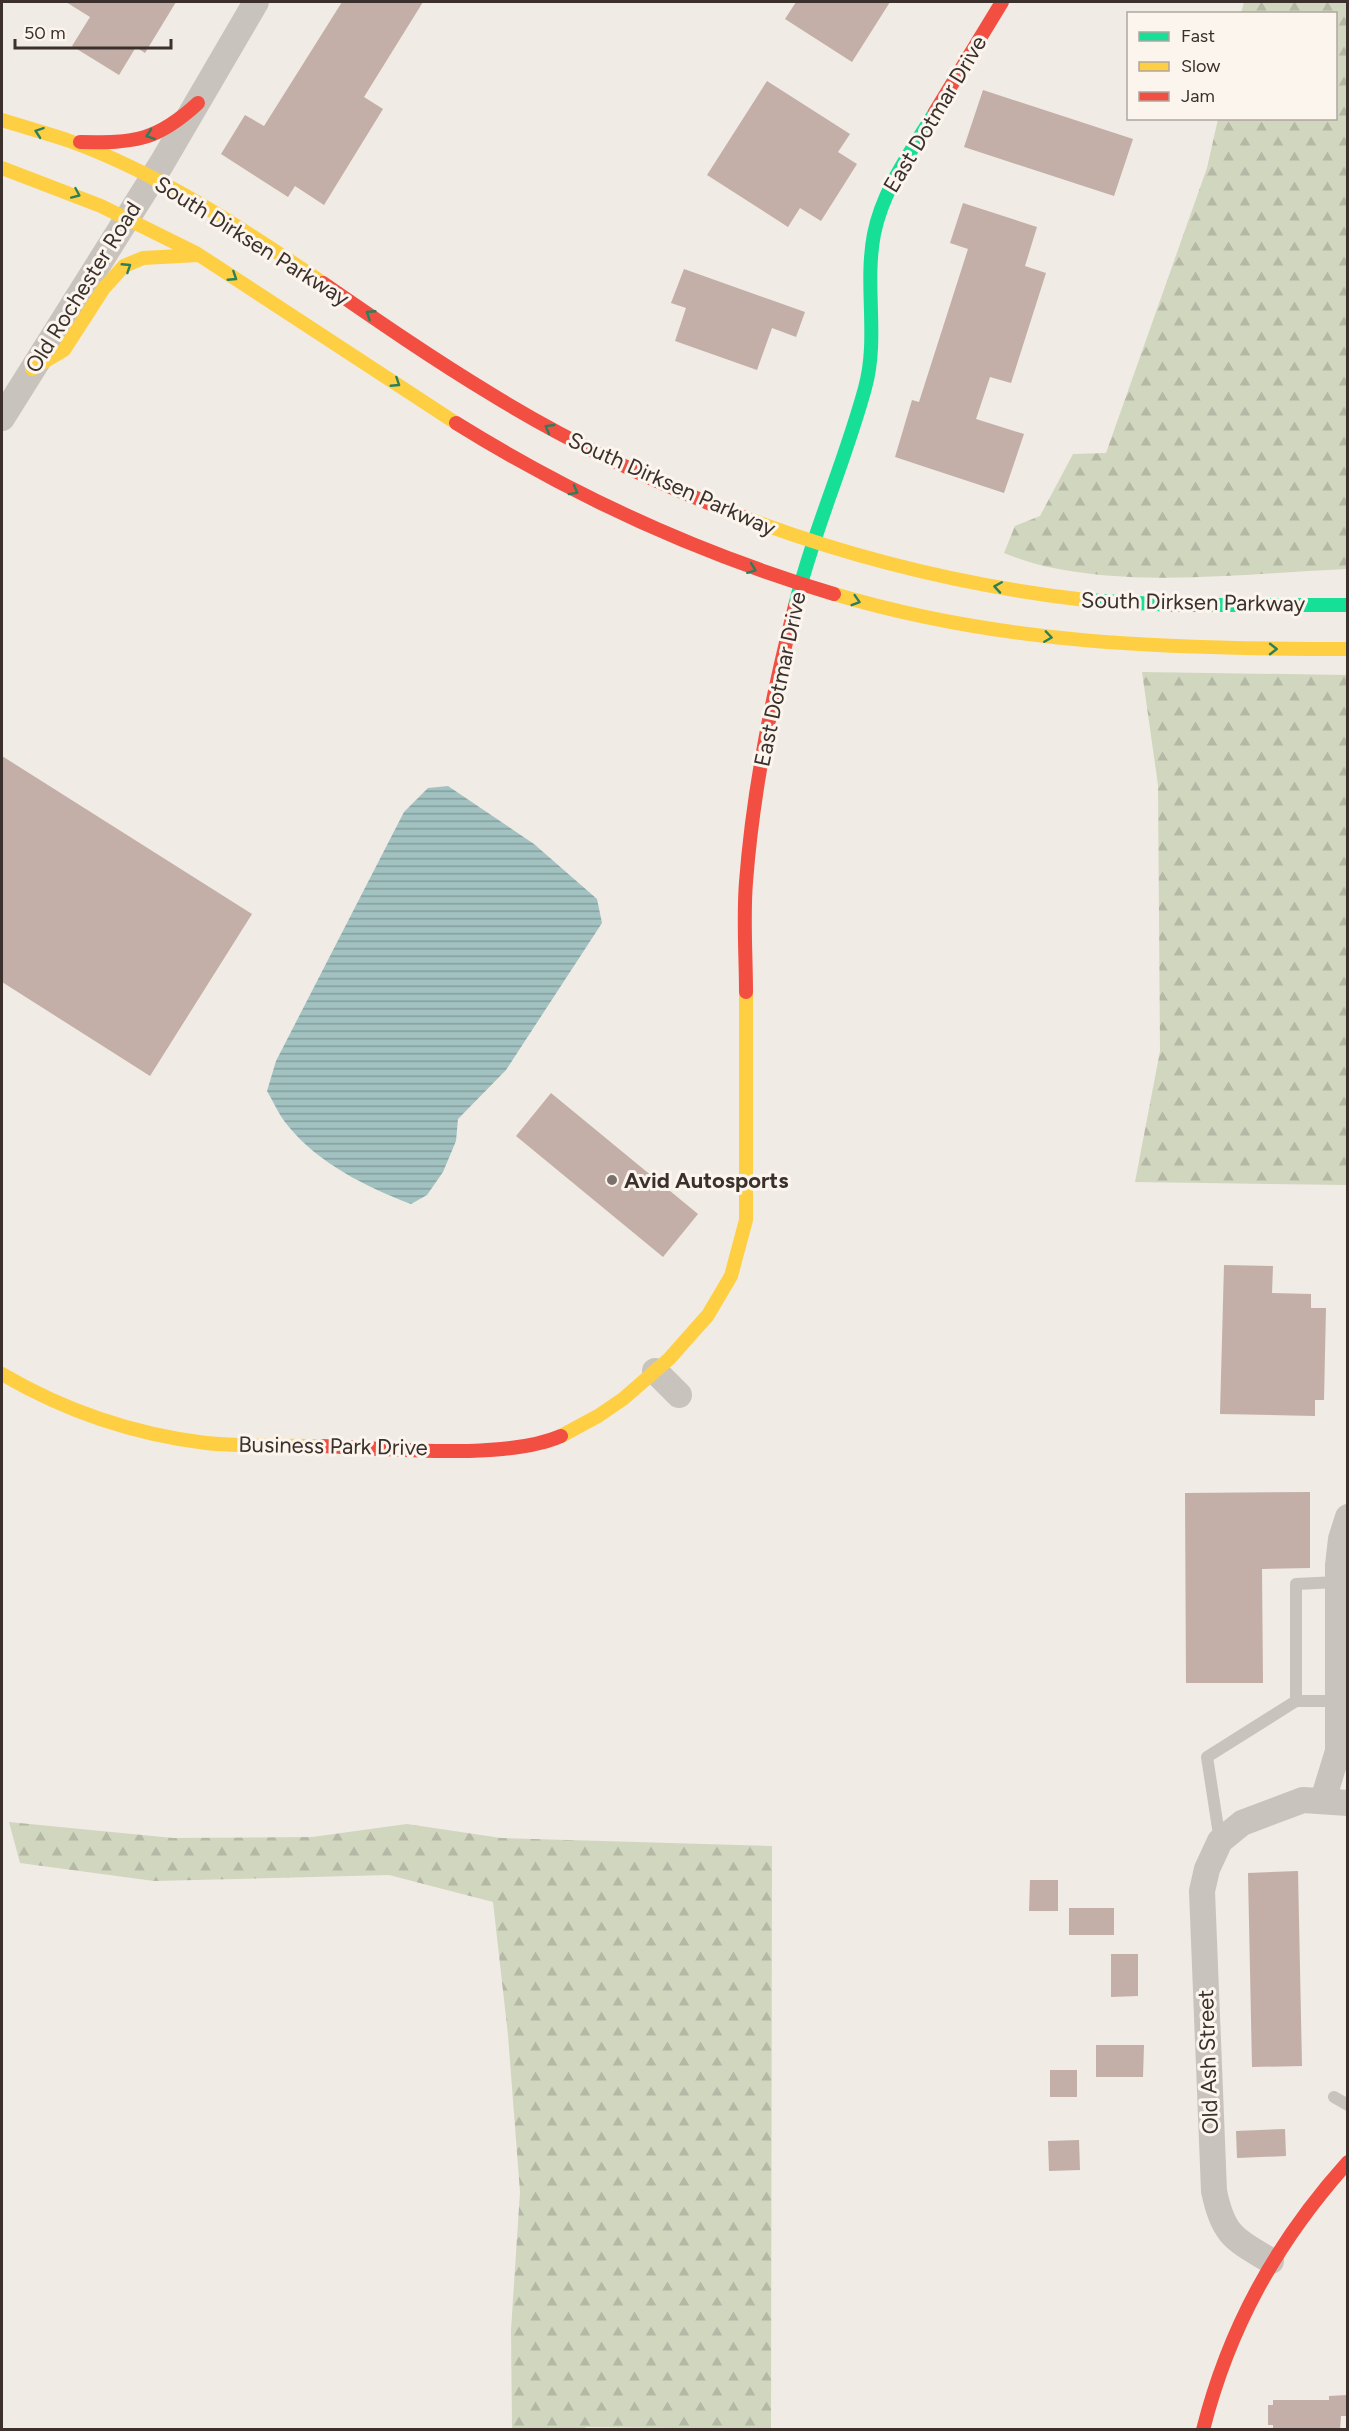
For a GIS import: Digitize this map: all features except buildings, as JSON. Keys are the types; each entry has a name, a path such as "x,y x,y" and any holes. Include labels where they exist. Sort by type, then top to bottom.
{"main road":[{"name":"East Dotmar Drive","path":"655,1371 710,1312 723,1292 741,1246 746,1220 746,883 759,773 783,651 800,584 865,388 873,350 870,286 874,235 887,191 1002,2"},
{"path":"68,142 108,143 135,140 171,128 198,103"},
{"name":"South Dirksen Parkway","path":"2,120 68,142 151,179 210,211 489,393 575,443 705,503 813,544 914,570 1071,599 1182,605 1347,605"},
{"name":"South Dirksen Parkway","path":"2,168 58,186 127,217 198,255 504,452 596,503 750,568 878,607 960,625 1089,643 1170,648 1347,649"},
{"path":"32,369 64,350 104,288 124,266 143,258 198,255"},
{"name":"Business Park Drive","path":"2,1374 32,1392 102,1422 171,1439 208,1443 483,1450 521,1447 576,1430 622,1400 655,1371"},
{"path":"1203,2430 1223,2361 1271,2261 1316,2196 1347,2162"}],"street":[{"name":"Old Rochester Road","path":"2,418 198,103 256,2"},
{"path":"655,1371 680,1395"},
{"path":"1220,1841 1242,1823 1267,1812 1303,1800 1335,1801 1340,1701 1338,1582 1341,1539 1347,1518"},
{"name":"Old Ash Street","path":"1220,1841 1207,1869 1202,1891 1214,2191 1219,2218 1234,2239 1271,2261"}],"lane":[{"path":"1296,1701 1296,1584 1338,1582"},
{"path":"1220,1841 1207,1757 1296,1701 1340,1701"},
{"path":"1334,2097 1347,2105"}],"green space":[{"path":"1244,2 1347,2 1347,569 1156,578 1081,573 1044,566 1004,553 1015,526 1040,516 1073,454 1106,453 1207,168 1218,120 1337,120 1337,12 1241,12"},
{"path":"1142,672 1347,675 1347,1185 1135,1182 1160,1051 1158,785"},
{"path":"9,1822 173,1838 312,1837 407,1824 501,1838 772,1846 771,2429 586,2427 584,2430 512,2429 511,2330 520,2192 508,2035 493,1902 389,1875 154,1881 20,1863"}],"water":[{"path":"448,786 534,844 597,899 602,923 506,1070 458,1119 456,1141 443,1172 427,1195 411,1204 361,1182 314,1152 286,1123 267,1091 276,1061 404,812 428,788"}],"traffic: fast":[{"path":"795,606 802,578 865,388 871,350 871,253 878,217 899,171 935,112"},
{"path":"1086,600 1173,605 1348,605"}],"traffic: slow":[{"path":"2,120 67,140 135,169 200,204 323,283"},
{"path":"2,168 101,206 196,253 456,423"},
{"path":"32,369 64,350 104,288 124,266 143,258 198,255"},
{"path":"746,518 787,533 914,570 1000,587 1086,600"},
{"path":"834,594 898,611 962,624 1089,641 1217,648 1348,649"},
{"path":"561,1436 623,1399 669,1359 708,1315 731,1276 746,1220 746,992"},
{"path":"2,1374 75,1410 152,1434 220,1444 321,1446"}],"traffic: jam":[{"path":"935,112 1002,2"},
{"path":"80,142 116,142 144,137 170,125 198,103"},
{"path":"323,283 448,367 553,430 648,477 746,518"},
{"path":"456,423 546,475 639,521 735,561 834,594"},
{"path":"746,992 745,896 753,812 771,708 795,606"},
{"path":"321,1446 477,1451 537,1444 561,1436"},
{"path":"1203,2430 1227,2356 1259,2287 1299,2223 1348,2162"}],"place":[{"name":"Avid Autosports","path":"612,1180"}]}
